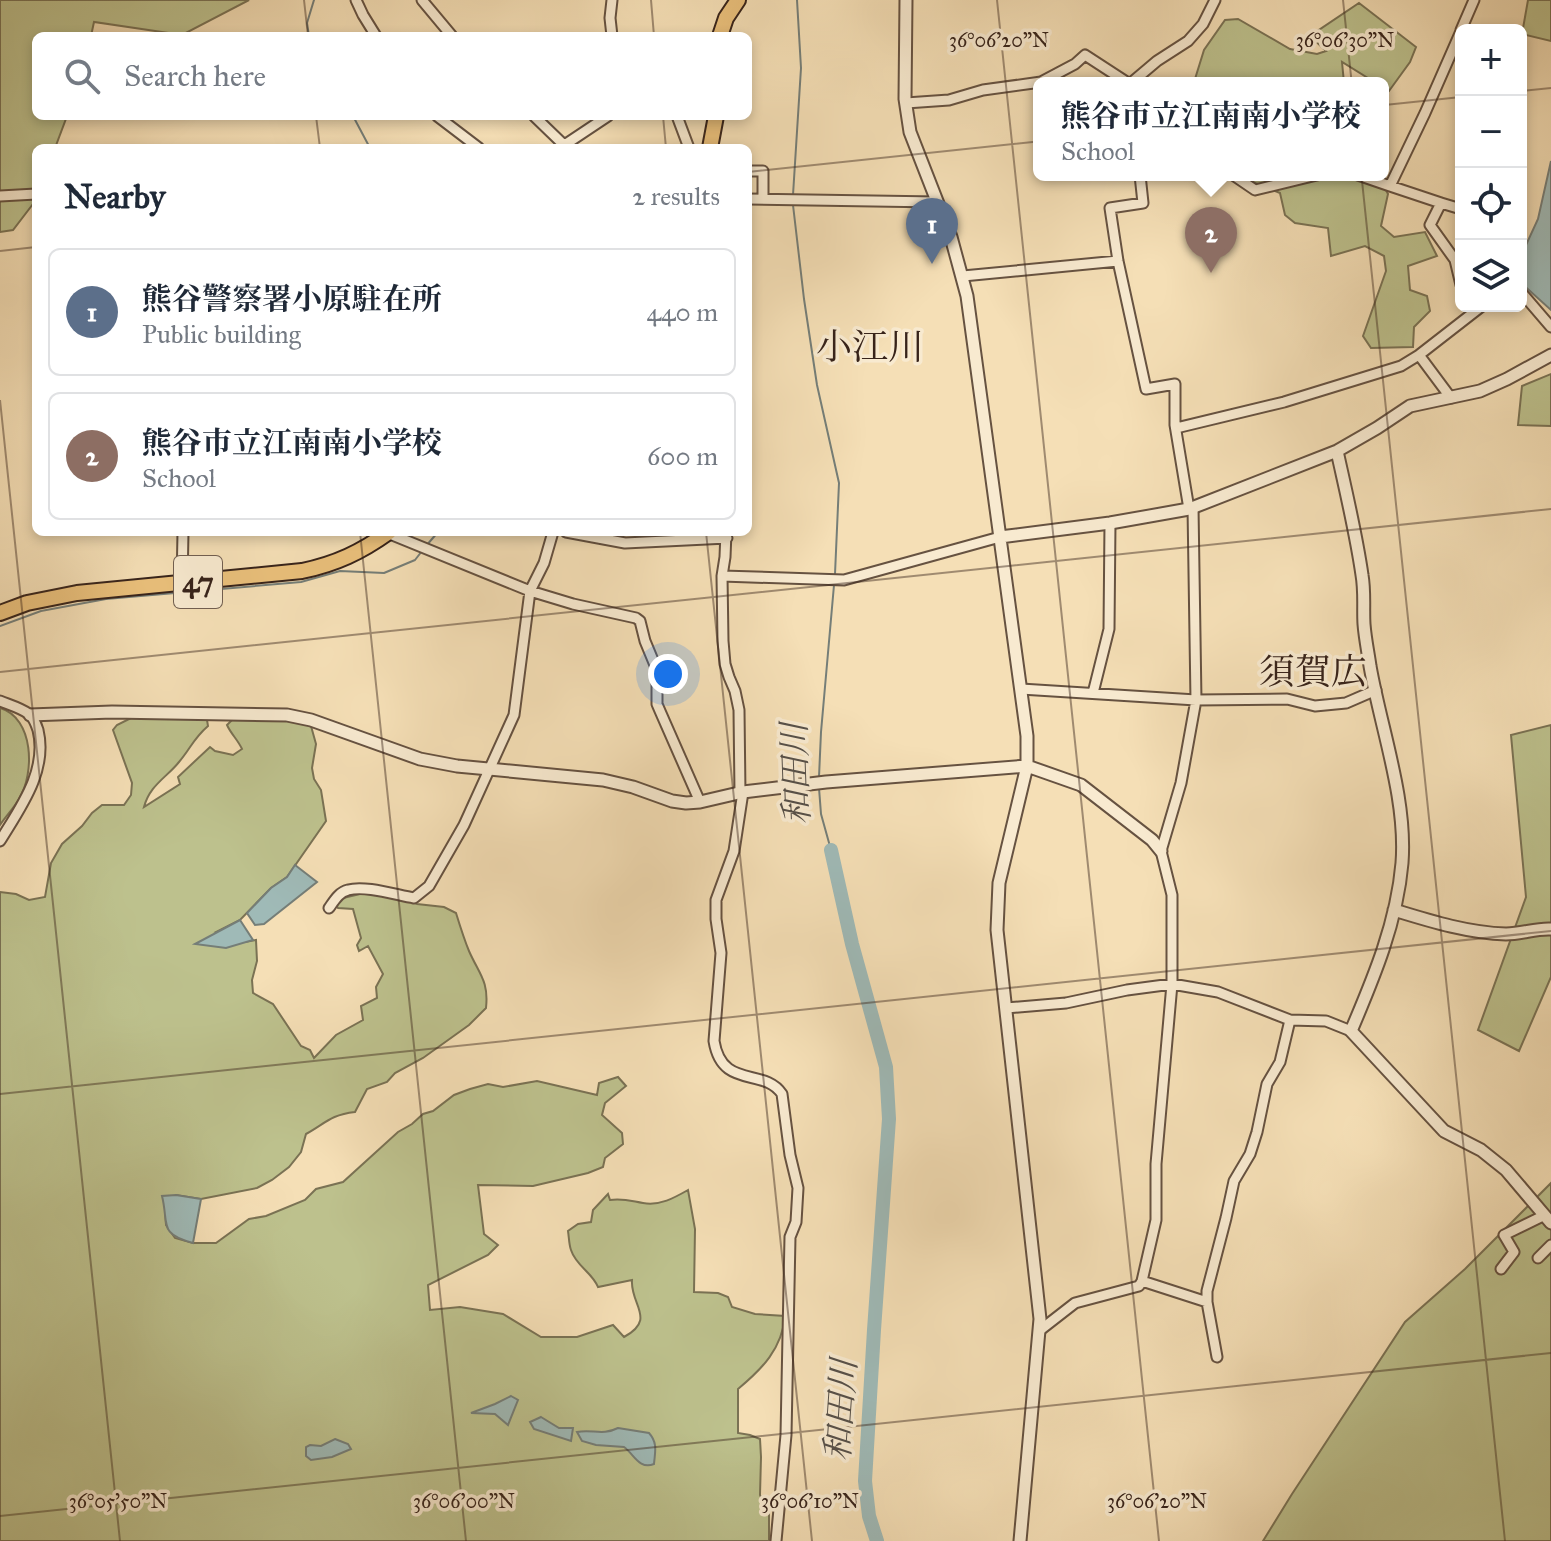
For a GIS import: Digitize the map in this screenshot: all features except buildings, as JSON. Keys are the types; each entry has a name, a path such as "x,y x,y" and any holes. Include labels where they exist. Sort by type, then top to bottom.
{"main road":[{"path":"721,32 732,2"},
{"path":"711,144 715,120"},
{"name":"47","path":"0,613 27,603 77,593 302,571 353,555 381,536"}],"street":[{"path":"356,0 374,32"},
{"path":"422,0 449,32"},
{"path":"612,0 612,32"},
{"path":"906,0 906,103 910,132 963,276 1027,736 1027,766 999,883 997,930 1039,1331 1020,1541"},
{"path":"1137,77 1188,41 1203,24 1215,0"},
{"path":"1464,24 1474,0"},
{"path":"1390,186 1455,44"},
{"path":"1050,77 1085,55 1120,77"},
{"path":"906,103 949,100 983,90 1033,83"},
{"path":"442,120 474,144"},
{"path":"538,120 561,144"},
{"path":"568,144 602,120"},
{"path":"678,120 688,144"},
{"path":"752,171 763,171 763,199"},
{"path":"1039,1331 1075,1303 1139,1286 1156,1220 1156,1164 1172,984 1172,895 1161,851 1181,783 1196,700 1191,508 1176,428 1175,384 1146,389 1118,261 1110,208 1143,203 1141,181"},
{"path":"1242,181 1255,190 1292,181"},
{"path":"1375,181 1455,207"},
{"path":"0,196 32,194"},
{"path":"752,199 937,202"},
{"path":"1441,203 1430,225 1455,260"},
{"path":"963,276 1118,261"},
{"path":"1527,299 1551,327"},
{"path":"1176,428 1284,402 1401,366 1419,355 1466,312"},
{"path":"1419,355 1451,398"},
{"path":"722,576 844,580 1000,537 1110,523 1191,508 1337,451 1410,406 1480,391 1551,355"},
{"path":"1337,451 1361,565 1364,625 1403,836 1398,895 1374,976 1351,1031"},
{"path":"1093,693 1109,629 1110,523"},
{"path":"182,584 183,536"},
{"path":"397,536 530,591 640,621 657,670 657,704 700,802"},
{"path":"329,908 345,890 360,888 414,898 429,886 442,866 516,710 530,591 544,563 552,536"},
{"path":"587,536 625,543 713,536"},
{"path":"726,536 722,623 725,664 739,710 742,792 734,851 716,900 721,953 714,1041 717,1055 725,1066 737,1074 777,1087 782,1094 798,1188 796,1222 790,1237 786,1435 776,1541"},
{"path":"1021,689 1196,700 1287,699 1315,706 1346,703 1376,690"},
{"path":"0,701 30,715 36,722 40,740 36,775 23,805 0,841"},
{"path":"30,715 112,712 287,715 311,720 420,759 457,766 603,780 686,803 742,792 820,783 1027,766 1081,785 1142,832 1161,851"},
{"path":"1394,910 1489,933 1512,934 1551,929"},
{"path":"1006,1008 1066,1003 1172,984 1218,992 1290,1020 1326,1021 1351,1031 1444,1131 1481,1150 1506,1170 1548,1219 1504,1235 1514,1252 1501,1269"},
{"path":"1217,1357 1207,1291 1234,1181 1250,1154 1267,1084 1280,1062 1290,1020"},
{"path":"1538,1258 1551,1245"},
{"path":"1142,1281 1207,1302"}],"green space":[{"path":"0,0 249,0 188,32 162,32 94,22 92,32 32,32 32,120 66,120 56,144 32,144 32,205 13,230 0,232"},
{"path":"1528,0 1551,0 1551,41 1527,35 1527,24 1524,24"},
{"path":"1359,3 1416,47 1410,62 1389,91 1389,77 1366,77 1342,62 1343,77 1196,77 1204,50 1225,20 1238,19 1290,49 1317,54 1326,51 1310,36"},
{"path":"1250,181 1381,181 1388,194 1381,226 1394,237 1425,232 1437,256 1408,266 1410,290 1427,296 1430,311 1414,327 1413,347 1371,348 1363,336 1386,271 1384,256 1365,246 1331,256 1328,228 1295,223 1285,215 1280,193"},
{"path":"1551,374 1551,426 1518,425 1522,386"},
{"path":"0,708 20,723 29,761 24,788 0,825"},
{"path":"279,713 311,726 316,744 312,768 321,790 326,821 287,877 271,888 240,920 216,932 245,942 256,940 253,993 273,1004 301,1046 310,1050 314,1058 336,1035 363,1020 361,1006 377,998 376,987 383,974 368,946 359,951 357,945 361,938 353,909 338,908 336,905 339,899 381,889 417,904 444,907 456,913 485,984 486,1008 469,1025 423,1058 395,1073 387,1082 367,1089 355,1112 334,1117 306,1134 301,1152 289,1167 272,1180 257,1188 201,1199 176,1195 165,1207 166,1225 175,1238 193,1243 216,1243 249,1219 266,1216 305,1200 316,1189 343,1182 398,1132 454,1095 470,1089 488,1084 503,1087 537,1081 597,1095 599,1083 618,1077 626,1086 605,1103 602,1115 622,1133 623,1144 605,1158 603,1167 588,1173 533,1186 478,1185 484,1234 498,1245 488,1255 428,1285 430,1310 460,1307 503,1314 541,1337 577,1337 613,1325 624,1337 634,1330 641,1318 632,1280 598,1287 573,1256 568,1231 578,1224 591,1222 593,1210 608,1194 610,1200 655,1203 688,1190 695,1229 694,1292 718,1293 728,1297 732,1307 755,1314 785,1316 775,1348 755,1374 738,1389 738,1433 760,1439 760,1495 769,1514 769,1541 0,1541 0,892 29,900 45,897 51,863 62,844 102,805 124,805 131,795 132,783 113,730 117,725 131,718 203,714 207,720 208,726 154,787 144,807 180,784 178,777 210,747 233,755 242,749 227,725 234,718"},
{"path":"1551,725 1551,977 1519,1051 1478,1030 1526,897 1511,735"},
{"path":"1551,1183 1551,1541 1263,1541 1405,1322 1465,1269"}],"water":[{"path":"1551,161 1551,310 1527,288 1527,243 1538,219"},
{"path":"295,865 317,882 264,924 255,925 247,913 271,888 287,877"},
{"path":"240,920 253,940 226,948 195,944"},
{"path":"162,1196 201,1199 193,1243 174,1236 167,1227"},
{"path":"511,1396 518,1400 508,1425 495,1414 471,1413 495,1404"},
{"path":"541,1417 559,1428 573,1428 571,1441 534,1429 530,1422"},
{"path":"618,1428 649,1433 655,1444 654,1464 644,1465 624,1447 582,1441 577,1432 607,1432"},
{"path":"335,1439 348,1444 351,1449 332,1457 311,1460 306,1456 306,1447 321,1446"}],"waterway":[{"path":"308,32 307,23 314,0"},
{"name":"和田川","path":"793,195 801,68 797,0"},
{"path":"355,120 368,144"},
{"name":"和田川","path":"793,205 817,385 839,483 835,574"},
{"path":"426,546 435,536"},
{"path":"0,626 41,611 106,599 301,582 340,571 384,573 415,560 422,551"},
{"name":"和田川","path":"819,777 834,585"},
{"name":"和田川","path":"819,788 821,814 831,850"},
{"name":"和田川","path":"831,850 852,944 886,1067 889,1119 865,1481 869,1516 877,1541"}],"place":[{"name":"熊谷警察署小原駐在所","path":"932,264"},
{"name":"熊谷市立江南南小学校","path":"1211,273"}],"district":[{"name":"小江川","path":"870,346"},
{"name":"須賀広","path":"1313,671"}]}
